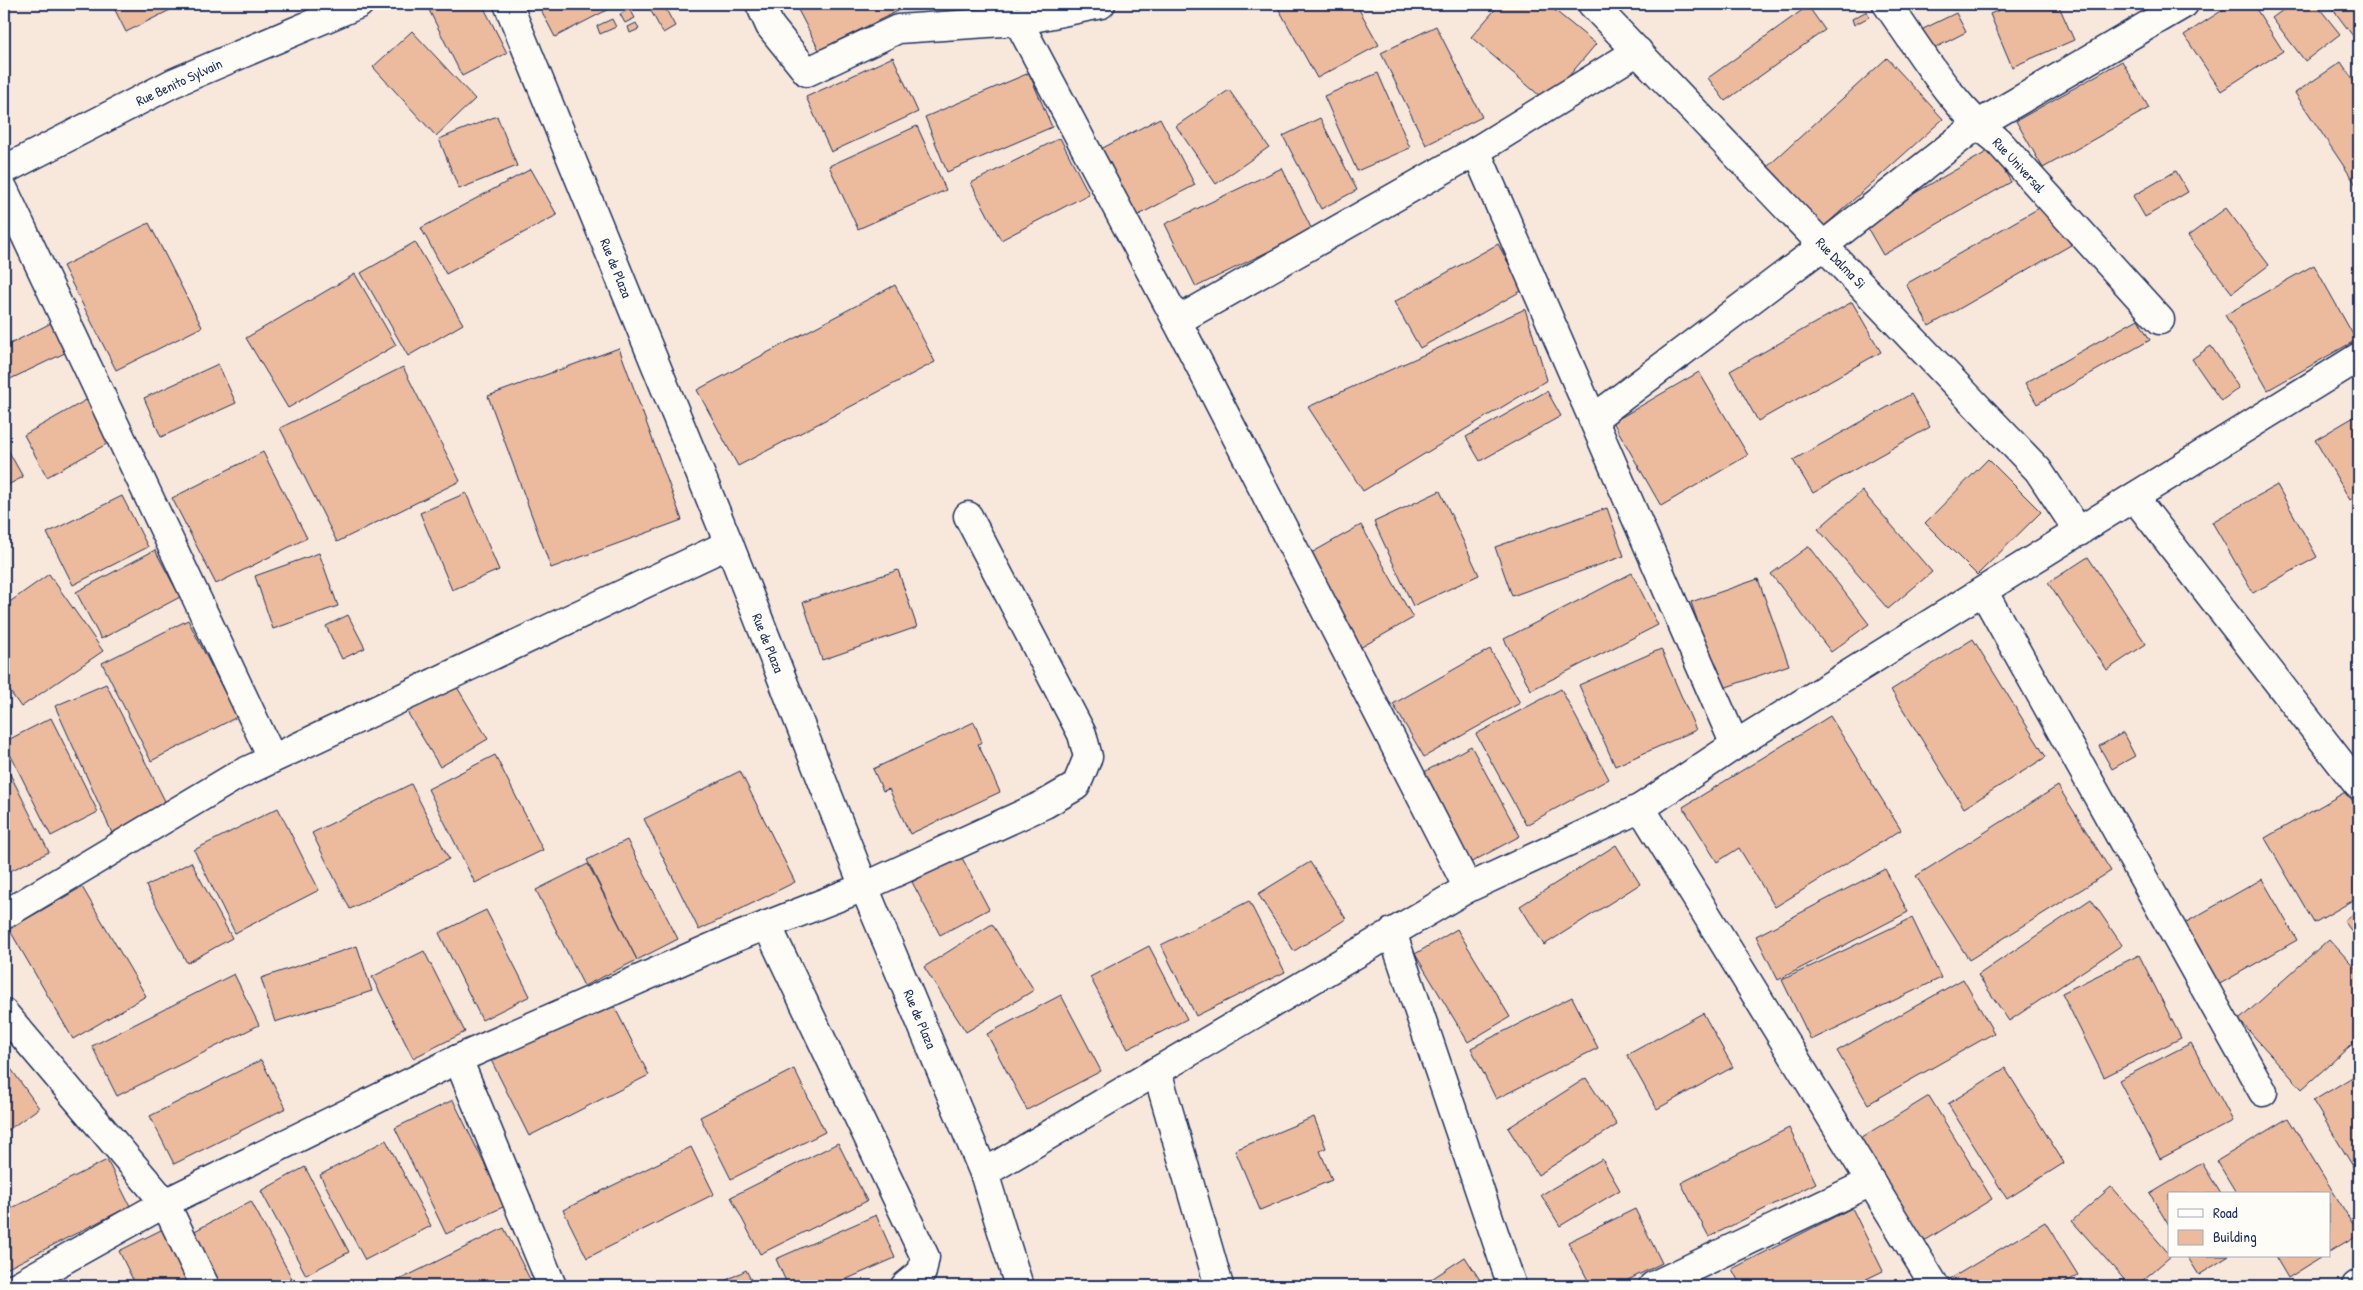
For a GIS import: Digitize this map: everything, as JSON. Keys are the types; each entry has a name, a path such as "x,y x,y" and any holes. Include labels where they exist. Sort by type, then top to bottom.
{"street":[{"name":"Rue Benito Sylvain","path":"4,170 172,83 358,4"},
{"name":"Rue de Plaza","path":"508,4 729,544 864,887 984,1173 1019,1286"},
{"path":"760,4 770,26 806,72 898,29 1018,21 1101,4"},
{"name":"Rue Dalma Si","path":"1592,4 2038,470 2079,532"},
{"name":"Rue Universal","path":"1887,4 1977,125 1997,140 2160,320"},
{"path":"1593,419 1824,245 1977,125 2184,4"},
{"path":"1018,21 1177,321 1468,888"},
{"path":"1177,321 1476,151 1638,51"},
{"path":"1476,151 1735,745"},
{"path":"4,190 272,758"},
{"path":"984,1173 1468,888 1641,808 1735,745 2359,357"},
{"path":"2134,497 2351,776 2358,784 2359,782"},
{"path":"17,1286 165,1203 458,1059 767,925 864,887 1045,804 1076,786 1088,757 1082,734 968,516"},
{"path":"4,915 236,776 729,544"},
{"path":"1983,591 2263,1092"},
{"path":"1641,808 1935,1286"},
{"path":"767,925 925,1257 922,1272 905,1286"},
{"path":"1392,932 1512,1286"},
{"path":"4,1013 165,1203 205,1286"},
{"path":"458,1059 552,1286"},
{"path":"1157,1071 1219,1286"},
{"path":"1652,1286 1682,1279 1871,1182"}],"building":[{"path":"112,4 182,4 126,32"},
{"path":"426,4 482,4 507,53 462,76"},
{"path":"538,4 607,4 609,9 555,37"},
{"path":"663,4 675,26 663,33 651,11"},
{"path":"795,4 912,4 819,50"},
{"path":"1276,4 1356,4 1379,45 1317,78"},
{"path":"1500,4 1547,4 1596,44 1547,102 1471,37"},
{"path":"2013,4 2058,4 2074,40 2012,67 1990,14"},
{"path":"2232,4 2253,4 2283,51 2221,91 2184,35"},
{"path":"2291,4 2316,4 2340,34 2305,61 2272,18"},
{"path":"2329,4 2359,4 2359,44"},
{"path":"1808,6 1825,30 1725,101 1708,78"},
{"path":"630,9 635,18 625,23 620,14"},
{"path":"1867,11 1869,17 1854,25 1852,19"},
{"path":"1956,13 1966,32 1929,51 1919,31"},
{"path":"612,19 616,27 600,34 597,26"},
{"path":"636,23 639,29 630,33 628,27"},
{"path":"1436,26 1482,117 1426,145 1381,53"},
{"path":"412,31 475,99 436,136 373,67"},
{"path":"893,57 918,112 831,152 806,97"},
{"path":"1887,58 1943,119 1821,229 1766,168"},
{"path":"2122,61 2149,108 2043,168 2016,121"},
{"path":"2341,62 2359,89 2359,189 2295,93"},
{"path":"1029,73 1052,127 947,172 925,117"},
{"path":"1378,73 1410,148 1357,171 1324,96"},
{"path":"1229,90 1269,147 1216,184 1176,126"},
{"path":"497,116 517,166 459,189 439,139"},
{"path":"1160,118 1195,185 1133,218 1099,150"},
{"path":"1320,118 1357,190 1321,209 1283,136"},
{"path":"917,126 946,190 858,229 829,166"},
{"path":"1060,138 1089,194 1001,240 971,183"},
{"path":"1992,149 2011,182 1883,255 1864,222"},
{"path":"1282,168 1312,230 1196,287 1165,224"},
{"path":"531,169 557,215 446,274 421,228"},
{"path":"2176,171 2188,192 2145,217 2133,196"},
{"path":"2048,203 2071,245 1929,326 1906,284"},
{"path":"2226,208 2269,265 2232,293 2188,236"},
{"path":"149,223 202,327 116,370 63,266"},
{"path":"415,242 463,324 408,356 361,273"},
{"path":"1498,244 1523,290 1420,348 1394,302"},
{"path":"2314,265 2356,340 2268,390 2225,315"},
{"path":"355,274 396,345 288,408 246,338"},
{"path":"895,285 935,362 738,466 697,390"},
{"path":"2359,288 2359,302 2353,292"},
{"path":"1852,302 1881,352 1758,421 1730,371"},
{"path":"1525,309 1547,380 1363,491 1308,407"},
{"path":"2138,319 2150,340 2037,404 2025,383"},
{"path":"55,321 69,351 4,382 4,347"},
{"path":"2211,346 2239,388 2221,401 2192,359"},
{"path":"619,348 682,520 551,568 488,396"},
{"path":"218,364 236,403 161,437 144,398"},
{"path":"403,367 460,481 337,542 280,428"},
{"path":"1699,372 1748,455 1661,506 1613,422"},
{"path":"1547,391 1561,416 1480,461 1466,437"},
{"path":"1911,394 1930,427 1813,493 1793,460"},
{"path":"88,399 112,441 47,477 24,435"},
{"path":"2359,414 2359,494 2350,500 2315,440"},
{"path":"4,443 23,477 4,487"},
{"path":"263,452 307,538 216,584 172,498"},
{"path":"1988,459 2041,512 1977,575 1925,523"},
{"path":"2277,485 2317,557 2253,593 2212,522"},
{"path":"1440,491 1479,575 1413,606 1374,522"},
{"path":"1862,491 1932,572 1888,609 1818,529"},
{"path":"466,493 499,570 452,590 420,513"},
{"path":"122,496 148,547 73,585 47,533"},
{"path":"1607,508 1624,556 1512,596 1495,547"},
{"path":"1361,525 1413,618 1358,649 1306,556"},
{"path":"1809,546 1869,624 1831,652 1771,574"},
{"path":"155,550 180,597 101,639 76,592"},
{"path":"319,553 338,606 273,629 255,576"},
{"path":"2088,557 2146,644 2107,670 2048,583"},
{"path":"898,570 917,627 822,660 803,602"},
{"path":"1632,573 1658,625 1531,690 1504,639"},
{"path":"49,574 103,651 21,707 4,683 4,606"},
{"path":"1758,579 1789,665 1721,689 1691,602"},
{"path":"348,615 365,648 342,659 326,626"},
{"path":"188,620 237,717 151,761 102,663"},
{"path":"1973,639 2046,757 1964,808 1891,690"},
{"path":"1490,649 1520,703 1424,757 1393,704"},
{"path":"1661,649 1696,730 1615,766 1579,685"},
{"path":"451,677 488,739 440,767 403,705"},
{"path":"106,684 166,803 112,833 55,706"},
{"path":"1561,689 1609,779 1526,825 1476,734"},
{"path":"1830,716 1901,830 1775,907 1739,848 1717,862 1683,807"},
{"path":"51,718 98,812 51,836 4,742"},
{"path":"974,722 982,742 978,744 1000,792 910,834 889,789 883,791 873,769"},
{"path":"2123,733 2135,756 2112,769 2099,746"},
{"path":"1471,746 1520,836 1466,865 1417,776"},
{"path":"495,755 543,850 475,883 428,789"},
{"path":"4,762 49,852 4,874"},
{"path":"740,771 795,882 699,930 644,819"},
{"path":"411,784 449,859 350,909 312,833"},
{"path":"2058,786 2111,871 1969,960 1916,876"},
{"path":"2347,791 2359,813 2359,897 2314,923 2265,838"},
{"path":"278,808 319,890 235,933 194,850"},
{"path":"627,840 678,939 637,960 587,860"},
{"path":"1616,845 1640,884 1544,945 1520,906"},
{"path":"961,856 989,909 940,935 912,882"},
{"path":"191,862 232,938 187,963 146,886"},
{"path":"1310,862 1346,919 1294,951 1258,894"},
{"path":"588,864 637,960 584,986 536,890"},
{"path":"1885,869 1908,912 1778,980 1756,936"},
{"path":"2262,879 2297,940 2218,985 2183,924"},
{"path":"82,887 146,996 73,1039 9,929"},
{"path":"2091,899 2122,945 2009,1021 1978,975"},
{"path":"1249,901 1285,972 1196,1016 1161,945"},
{"path":"2359,909 2359,941 2344,921"},
{"path":"486,910 530,996 482,1020 439,933"},
{"path":"1912,918 1941,978 1811,1040 1782,980"},
{"path":"992,924 1034,990 966,1032 924,967"},
{"path":"1457,929 1510,1017 1468,1042 1415,954"},
{"path":"2329,939 2359,972 2359,1038 2302,1089 2239,1020"},
{"path":"357,946 372,991 275,1022 261,978"},
{"path":"1149,946 1187,1019 1128,1049 1090,977"},
{"path":"424,951 465,1032 413,1058 372,977"},
{"path":"2139,955 2181,1038 2104,1077 2062,993"},
{"path":"234,974 259,1025 117,1096 92,1046"},
{"path":"1963,979 1994,1033 1868,1104 1837,1051"},
{"path":"1061,995 1101,1071 1027,1110 987,1034"},
{"path":"1572,997 1598,1048 1496,1099 1471,1048"},
{"path":"611,1000 649,1075 529,1136 491,1060"},
{"path":"1703,1013 1733,1067 1657,1109 1627,1055"},
{"path":"2191,1043 2233,1121 2160,1159 2119,1080"},
{"path":"4,1059 39,1108 4,1133"},
{"path":"261,1060 286,1108 174,1164 150,1116"},
{"path":"2005,1068 2064,1163 2007,1199 1948,1104"},
{"path":"794,1069 825,1132 731,1179 700,1117"},
{"path":"2359,1073 2359,1176 2313,1101"},
{"path":"1586,1078 1617,1125 1538,1175 1508,1128"},
{"path":"1929,1096 1992,1199 1918,1245 1854,1142"},
{"path":"453,1100 505,1206 446,1234 395,1128"},
{"path":"1314,1117 1326,1148 1320,1151 1332,1180 1260,1210 1235,1150"},
{"path":"2288,1118 2359,1234 2330,1251 2330,1192 2236,1192 2217,1161"},
{"path":"1789,1128 1816,1183 1709,1237 1681,1183"},
{"path":"386,1140 431,1226 365,1260 320,1175"},
{"path":"838,1143 867,1201 760,1254 731,1197"},
{"path":"691,1147 714,1194 587,1258 563,1210"},
{"path":"1602,1159 1620,1190 1560,1226 1541,1195"},
{"path":"107,1160 130,1206 4,1270 4,1212"},
{"path":"2202,1163 2220,1192 2168,1192 2168,1224 2150,1194"},
{"path":"305,1167 349,1252 306,1275 261,1191"},
{"path":"2111,1187 2168,1253 2169,1258 2136,1286 2130,1286 2072,1221"},
{"path":"251,1201 296,1286 214,1286 187,1235"},
{"path":"1852,1208 1883,1271 1852,1286 1741,1286 1732,1269"},
{"path":"1635,1209 1662,1263 1616,1286 1591,1286 1568,1242"},
{"path":"876,1215 895,1258 831,1286 788,1286 776,1259"},
{"path":"2045,1222 2078,1275 2060,1286 1955,1286 1950,1279"},
{"path":"171,1225 202,1286 136,1286 119,1251"},
{"path":"504,1228 533,1285 387,1286"},
{"path":"1465,1257 1484,1286 1421,1286"},
{"path":"2188,1258 2226,1258 2199,1275"},
{"path":"2276,1258 2320,1258 2288,1278"},
{"path":"746,1270 754,1286 715,1286"},
{"path":"53,1274 63,1286 38,1286"},
{"path":"2081,1279 2086,1286 2071,1286"}]}
